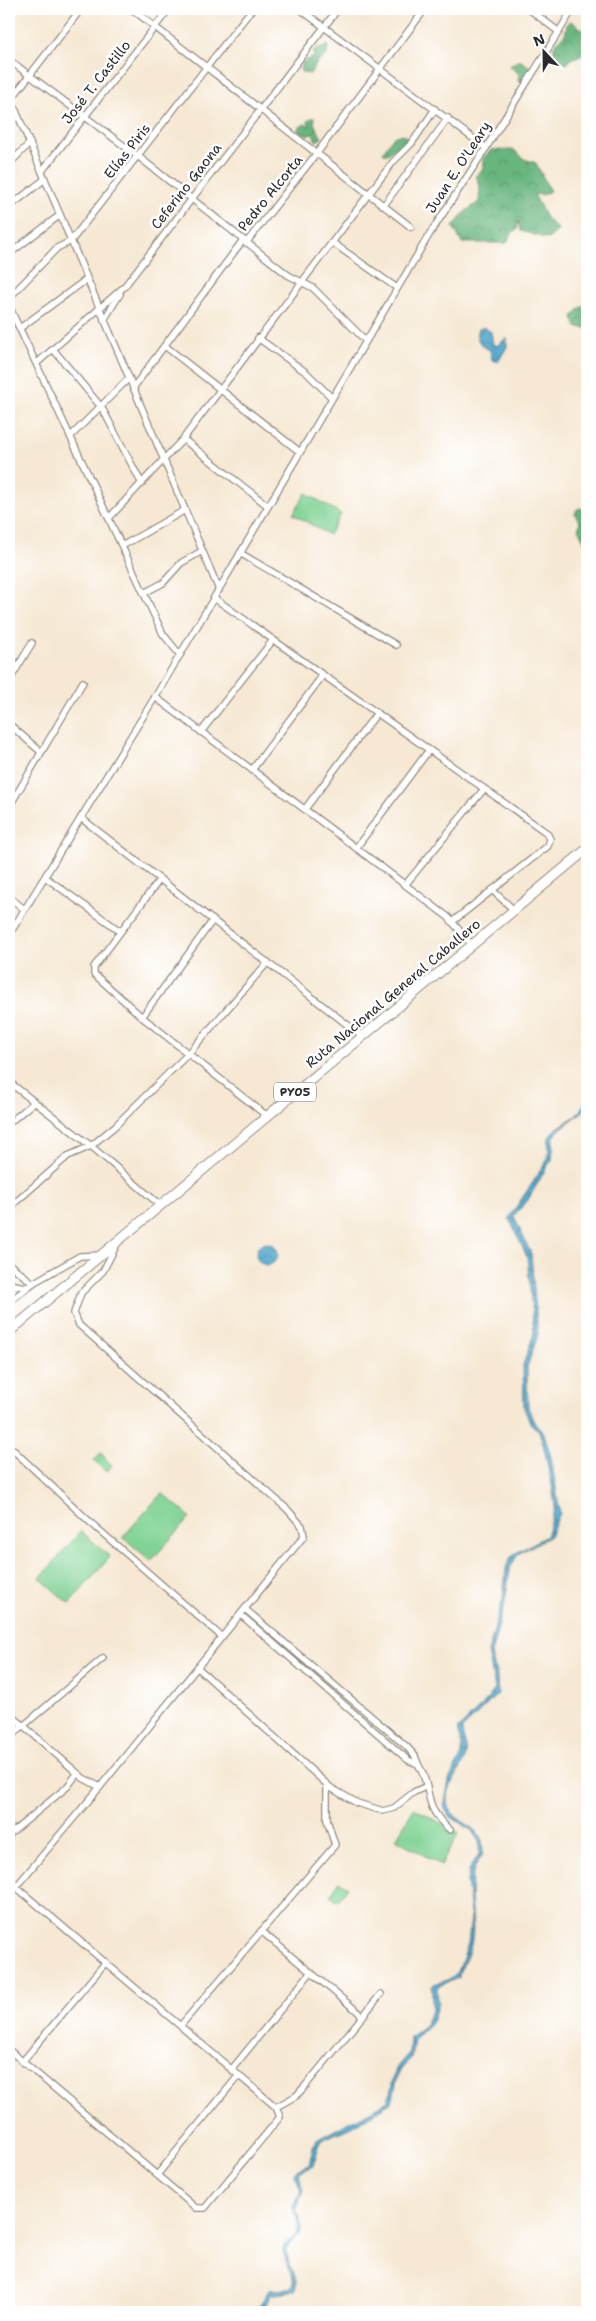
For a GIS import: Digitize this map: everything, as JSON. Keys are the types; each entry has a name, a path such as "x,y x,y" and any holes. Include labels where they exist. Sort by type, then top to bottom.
{"highway":[{"name":"Ruta Nacional General Caballero","path":"9,1332 587,849"}],"street":[{"path":"81,9 10,100 42,171 219,590"},
{"path":"132,9 411,227"},
{"name":"José T. Castillo","path":"42,171 169,9"},
{"name":"Elías Piris","path":"9,298 57,248 71,241 252,9"},
{"path":"300,9 379,70 448,118 486,148"},
{"name":"Ceferino Gaona","path":"36,363 124,287 338,9"},
{"name":"Pedro Alcorta","path":"133,388 243,240 246,243 426,9"},
{"path":"529,9 559,32"},
{"name":"Juan E. O'Leary","path":"9,936 155,697 397,288 573,9"},
{"path":"9,60 85,116 288,275 313,288 366,341"},
{"path":"109,518 183,439 393,162 412,143 435,109"},
{"path":"384,205 448,118"},
{"path":"9,164 30,144"},
{"path":"9,207 45,179"},
{"path":"9,254 60,214"},
{"path":"333,243 397,288"},
{"path":"20,328 87,279"},
{"path":"104,320 124,287"},
{"path":"9,306 163,634 180,655"},
{"path":"258,338 307,372 332,398"},
{"path":"165,346 300,452"},
{"path":"53,349 102,408 142,484"},
{"path":"71,436 102,408 129,378"},
{"path":"183,439 268,506"},
{"path":"122,546 185,510"},
{"path":"144,593 163,582 181,563 202,551"},
{"path":"240,553 396,645"},
{"path":"214,598 547,833 550,838 548,846 452,922"},
{"path":"201,732 273,640"},
{"path":"9,681 32,643"},
{"path":"252,770 323,676"},
{"path":"9,807 83,682"},
{"path":"155,697 405,884 452,922 472,945"},
{"path":"304,809 376,713"},
{"path":"9,724 41,752"},
{"path":"356,848 429,750"},
{"path":"405,884 484,789"},
{"path":"81,818 362,1036"},
{"path":"45,877 120,931"},
{"path":"160,878 94,967 94,974 142,1017 267,1116"},
{"path":"492,890 514,910"},
{"path":"9,897 24,909"},
{"path":"142,1017 213,920"},
{"path":"9,1208 68,1156 91,1146 115,1126 188,1054 268,962"},
{"path":"9,1082 33,1103 91,1146 160,1205"},
{"path":"9,1123 33,1103"},
{"path":"9,1895 198,1668 304,1536 302,1526 287,1509 79,1325 74,1313 81,1294 103,1271 119,1240"},
{"path":"9,1302 33,1282 80,1256 102,1255"},
{"path":"10,1268 33,1282"},
{"path":"9,1284 26,1288"},
{"path":"9,1446 91,1523 222,1637"},
{"path":"245,1609 406,1746 415,1756 423,1773 436,1818 450,1830"},
{"path":"241,1615 408,1760 418,1764"},
{"path":"9,1738 103,1658"},
{"path":"198,1668 327,1785 357,1803 383,1811 394,1808 414,1792 426,1787"},
{"path":"9,1713 77,1774 100,1787"},
{"path":"9,1835 67,1787 77,1774"},
{"path":"181,2025 335,1845 327,1820 327,1785"},
{"path":"9,2050 196,2208 205,2208 280,2117 276,2107 16,1887"},
{"path":"261,1931 363,2016"},
{"path":"22,2062 106,1962"},
{"path":"232,2069 311,1972"},
{"path":"276,2107 296,2096 381,1994"},
{"path":"157,2175 239,2075"}],"green space":[{"path":"571,21 586,32 581,41 586,43 587,53 571,59 566,65 554,54 554,45 565,34 567,24"},
{"path":"328,45 327,55 317,63 310,74 302,73 300,68 303,62 314,57 313,52"},
{"path":"519,60 532,68 532,72 523,81 518,81 519,73 510,66"},
{"path":"315,118 314,123 322,138 316,141 313,134 307,135 298,131 298,128 305,124 309,126 308,120"},
{"path":"402,134 411,140 409,144 396,147 388,154 385,154 383,152 393,137"},
{"path":"491,150 514,150 524,159 536,163 550,191 542,195 534,194 546,218 559,230 548,239 521,231 518,221 517,230 511,233 507,243 462,243 453,227 466,211 479,202 480,186 476,176 483,169 483,158"},
{"path":"587,305 587,328 576,327 573,317 580,308"},
{"path":"306,493 341,514 329,535 293,514"},
{"path":"582,508 587,514 587,547 578,529 580,523 575,514 577,509"},
{"path":"101,1453 112,1466 106,1472 94,1460"},
{"path":"162,1493 190,1517 151,1561 123,1537"},
{"path":"81,1531 110,1557 69,1604 40,1578"},
{"path":"414,1808 459,1833 441,1865 396,1839"},
{"path":"339,1882 348,1887 338,1901 330,1895"}],"water":[{"path":"484,327 491,332 493,344 496,346 507,338 507,347 498,362 492,360 490,350 478,340 477,330"},
{"path":"587,1099 586,1109 559,1130 554,1137 552,1161 528,1200 514,1216 531,1254 538,1335 527,1367 528,1407 533,1420 544,1433 551,1457 560,1513 550,1536 518,1554 510,1568 505,1602 491,1654 497,1677 498,1694 462,1729 466,1755 448,1796 450,1810 455,1816 475,1830 483,1845 482,1856 476,1864 473,1874 471,1896 473,1930 471,1945 458,1978 437,1987 438,2002 433,2020 414,2041 411,2058 399,2072 392,2102 352,2127 323,2139 313,2166 299,2173 303,2191 296,2210 300,2217 301,2232 288,2247 287,2251 295,2277 296,2289 287,2293 270,2295 265,2307 267,2312 262,2312 259,2306 269,2290 289,2289 293,2286 284,2251 286,2244 298,2229 293,2205 301,2191 294,2172 309,2165 313,2146 318,2139 388,2101 396,2068 409,2053 410,2037 424,2026 432,2010 432,1987 434,1984 448,1980 458,1972 468,1944 471,1916 467,1881 469,1870 479,1854 479,1841 471,1830 449,1816 444,1807 449,1780 460,1759 462,1746 457,1730 483,1705 495,1689 488,1652 503,1598 506,1568 510,1558 546,1536 555,1507 552,1485 539,1431 530,1423 524,1408 523,1365 534,1333 527,1257 509,1218 548,1159 549,1138 553,1131 577,1115"},
{"path":"263,1243 271,1243 278,1250 278,1258 271,1265 263,1265 256,1258 256,1250"}]}
